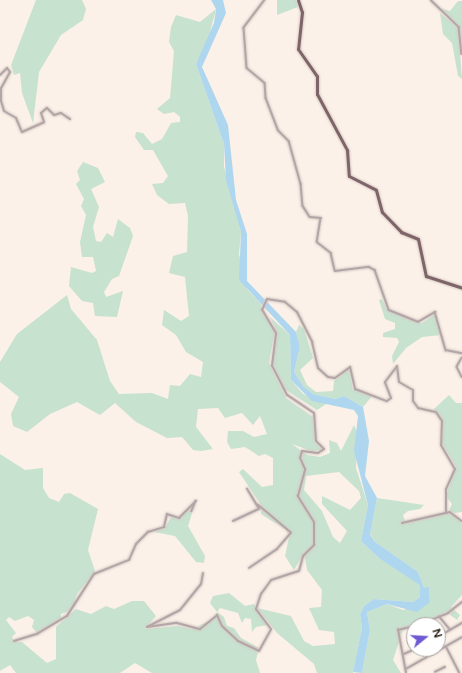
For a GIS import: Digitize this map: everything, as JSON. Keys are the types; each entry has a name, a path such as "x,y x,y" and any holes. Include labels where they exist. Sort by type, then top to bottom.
{"main road":[{"path":"298,0 302,12 298,49 318,76 317,94 347,150 349,176 376,190 383,213 401,232 418,239 426,276 462,288"}],"street":[{"path":"265,0 244,28 247,68 265,83 266,98 278,130 289,141 301,184 303,206 310,217 321,218 316,241 331,253 335,271 369,267 375,270 389,310 421,322 436,312 446,350 462,353"},
{"path":"431,0 459,28 462,54"},
{"path":"0,75 7,68 10,72 1,88 1,101 4,111 16,118 22,132 44,122 41,113 47,108 54,115 61,113 70,119"},
{"path":"203,573 201,584 180,610 147,627 177,623 200,629 217,615 222,626 238,641 259,651 271,629 256,609 261,594 271,580 299,571 303,556 314,545 314,522 298,496 304,469 300,458 302,451 318,453 324,449 316,441 314,413 287,395 272,366 275,328 262,310 267,299 285,302 297,312 312,342 318,368 328,377 335,378 350,367 355,389 387,401 391,398 385,382 397,366 399,382 412,390 413,401 418,408 439,415 441,445 454,469 446,489 446,513"},
{"path":"462,358 457,368 462,377"},
{"path":"246,489 258,505 291,533 277,549 249,568"},
{"path":"14,641 37,634 67,616 94,574 129,560 136,544 148,532 164,527 166,515 179,518 196,501 192,511"},
{"path":"233,521 257,510 258,505"},
{"path":"402,523 446,513 453,513 462,521"},
{"path":"440,617 462,602"},
{"path":"446,632 462,623"},
{"path":"446,625 450,630"},
{"path":"406,628 398,630 404,654 406,673"},
{"path":"460,673 446,646 462,637"},
{"path":"406,669 427,657"},
{"path":"435,673 445,667"}],"green space":[{"path":"36,0 82,0 86,9 83,20 61,35 39,72 33,123 22,93 20,73 14,75 11,65"},
{"path":"277,0 296,0 298,7 277,15"},
{"path":"458,1 462,1 462,51 458,26 440,8 450,11"},
{"path":"216,9 207,44 196,64 224,144 224,167 241,232 239,254 247,289 261,304 262,313 275,329 269,363 286,398 313,417 315,443 323,450 311,451 292,444 307,455 320,457 330,453 329,440 337,443 341,451 354,425 358,435 356,468 368,505 361,541 380,559 420,584 420,597 413,602 374,599 364,606 360,614 362,628 353,673 317,673 314,664 277,633 257,608 291,616 304,641 313,646 335,644 334,632 319,630 309,608 321,607 322,590 307,570 305,558 301,558 294,570 285,556 289,537 286,530 261,514 261,505 239,472 243,469 262,487 273,485 273,458 265,454 259,456 245,447 231,449 227,442 228,431 243,431 254,437 267,434 260,416 253,425 242,413 225,418 218,408 198,409 196,427 213,449 201,451 193,450 182,437 167,438 136,422 115,403 100,415 77,402 50,414 27,432 13,426 11,414 19,397 0,382 0,362 17,334 67,295 71,309 97,340 110,381 119,394 152,393 168,399 170,385 180,386 190,374 201,377 203,362 186,352 176,335 162,325 164,310 181,321 189,316 185,277 169,273 173,256 187,252 188,216 185,203 169,204 157,195 152,184 163,183 168,176 153,150 144,150 135,137 136,132 143,133 152,144 162,139 171,123 180,122 180,117 174,112 164,114 157,109 170,98 174,51 169,42 171,27 176,15 200,22","holes":["339,472 359,491 361,498 350,510 322,496 322,504 347,531 340,543 333,537 322,511 304,490 306,476"]},
{"path":"440,13 458,28 462,79 458,76 452,43 443,34"},
{"path":"83,162 98,168 105,182 91,189 99,207 93,227 96,241 101,242 107,233 113,237 118,219 130,228 133,236 119,276 112,279 104,292 106,297 123,291 117,317 95,316 93,303 82,301 69,286 71,267 92,273 96,271 93,257 82,257 80,242 86,215 81,206 84,199 76,184 80,180 77,171"},
{"path":"382,299 387,310 416,322 422,323 435,314 441,335 422,337 406,348 393,364 392,356 399,342 397,338 383,337 383,333 395,329 395,323 385,319 379,300"},
{"path":"270,317 290,335 291,380 303,394 326,404 317,410 286,390 281,381 273,364 277,333"},
{"path":"299,325 304,329 313,358 300,370 307,385 316,392 333,391 334,381 349,369 353,390 373,395 363,407 344,396 335,399 313,394 303,386 294,372 300,347 296,332"},
{"path":"449,395 456,403 462,403 462,512 454,513 449,510 452,504 446,496 456,467 442,443 443,424 433,410"},
{"path":"0,454 25,470 43,468 43,488 49,498 59,502 64,494 70,493 98,509 88,550 95,571 77,594 72,610 61,614 61,619 37,633 32,627 34,620 28,616 15,621 9,617 6,620 16,633 12,637 14,641 22,642 47,663 56,659 56,627 76,609 91,614 106,606 114,609 132,601 144,601 156,616 145,629 178,626 192,629 211,620 217,612 224,617 227,626 234,628 241,638 259,648 256,660 260,673 152,673 135,663 120,673 16,673 10,665 0,671"},
{"path":"377,498 424,505 420,509 408,511 403,515 405,521 443,513 454,515 462,523 462,595 451,607 460,615 457,620 449,614 440,617 406,617 406,629 403,630 393,660 401,673 362,673 370,630 367,612 387,604 403,610 430,602 429,588 424,588 418,572 374,541 370,533"},
{"path":"195,504 188,526 205,556 204,563 196,562 175,536 154,532 166,526 171,517 179,519"},
{"path":"229,593 245,606 254,604 267,625 256,627 252,632 251,619 245,618 242,623 238,613 220,608 217,612 210,603 213,596"}],"water":[{"path":"211,0 223,0 226,13 202,67 228,125 236,200 247,234 247,281 296,332 300,347 294,372 303,386 313,394 335,399 344,396 363,407 369,441 365,476 377,498 370,534 374,541 418,572 424,588 429,587 430,602 417,612 387,604 367,612 370,630 362,673 353,672 362,628 360,614 364,606 374,599 413,602 420,597 420,585 380,559 361,541 368,505 354,451 358,416 354,410 312,401 291,380 290,335 239,280 241,232 226,180 224,144 196,64 214,23 216,9"}]}
